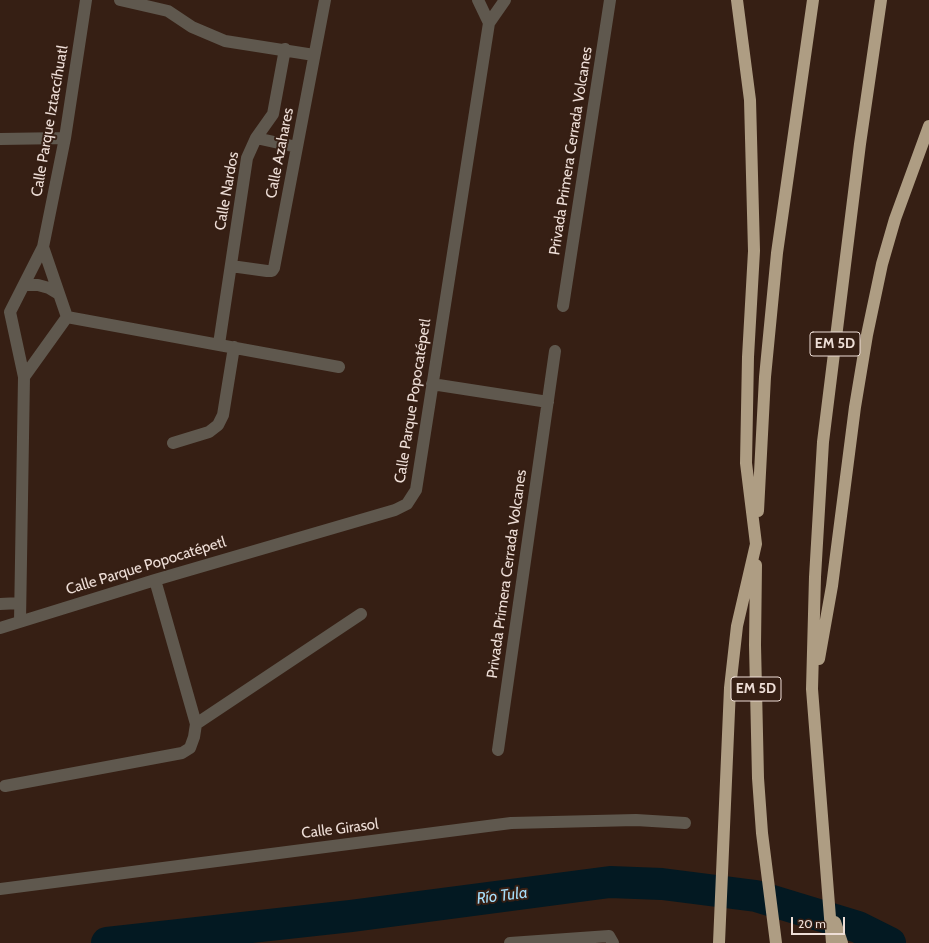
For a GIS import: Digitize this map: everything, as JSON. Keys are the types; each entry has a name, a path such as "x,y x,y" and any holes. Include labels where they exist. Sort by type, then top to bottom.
{"highway":[{"path":"719,943 727,722 737,626 756,544 746,463 748,357 754,251 750,100 737,0"},
{"name":"EM 5D","path":"776,943 762,833 758,778 755,652 756,544 765,376 776,269 813,0"},
{"name":"EM 5D","path":"832,943 812,689 815,576 823,442 860,144 881,0"},
{"path":"812,689 832,586 854,415 867,335 882,264 895,219 929,126"},
{"path":"829,901 842,943"}],"street":[{"name":"Calle Parque Iztaccíhuatl","path":"20,621 24,377 5,312 24,285 43,247 65,138 86,0"},
{"path":"120,0 169,6 192,27 225,41 285,49 314,55"},
{"name":"Calle Azahares","path":"231,266 267,271 272,271 274,268 325,0"},
{"path":"478,0 489,23"},
{"name":"Calle Parque Popocatépetl","path":"0,628 155,580 395,510 407,504 416,490 489,23 505,0"},
{"name":"Privada Primera Cerrada Volcanes","path":"563,306 610,0"},
{"name":"Calle Nardos","path":"218,344 247,158 256,138 273,114 285,49"},
{"path":"0,139 65,138"},
{"path":"256,138 297,147"},
{"path":"43,247 67,317"},
{"path":"24,285 38,285 59,294"},
{"path":"67,317 339,367"},
{"path":"24,377 67,317"},
{"path":"173,442 209,432 218,425 223,415 234,347"},
{"name":"Privada Primera Cerrada Volcanes","path":"498,750 555,351"},
{"path":"432,384 548,402"},
{"path":"4,786 182,753 190,748 194,737 196,724 155,580"},
{"path":"0,604 20,603"},
{"path":"196,724 361,614"},
{"name":"Calle Girasol","path":"0,889 511,823 636,820 685,823"},
{"path":"510,943 609,936 613,943"}],"waterway":[{"name":"Río Tula","path":"107,943 351,916 610,882 662,884 756,896 858,927 890,943"}]}
